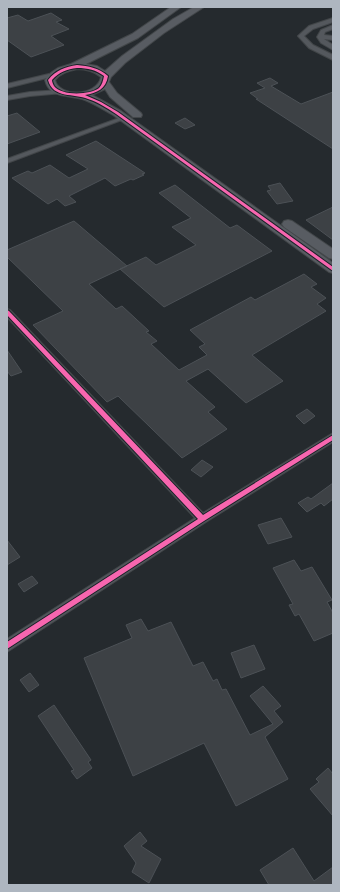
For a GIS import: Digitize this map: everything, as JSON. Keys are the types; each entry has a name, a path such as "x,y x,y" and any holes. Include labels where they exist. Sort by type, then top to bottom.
{"street":[{"path":"7,86 53,75 61,70 72,67 135,36 178,7"},
{"path":"80,95 96,91 117,65 181,18 200,7"},
{"path":"333,20 304,32 301,36 304,41 333,58"},
{"path":"320,37 323,31 333,27"},
{"path":"320,37 333,38"},
{"path":"320,37 323,42 333,48"},
{"path":"72,67 89,67 98,70 106,80 113,95 127,108 333,255"},
{"path":"53,75 50,80 51,86 61,92"},
{"path":"7,98 30,94 61,92 80,95 96,100 124,118 333,269"},
{"path":"7,161 124,118"},
{"path":"7,312 202,520"},
{"path":"7,646 333,437"}],"building":[{"path":"51,13 62,20 56,22 69,29 51,36 64,45 31,57 7,40 7,18 18,15 28,21"},
{"path":"270,78 278,83 271,86 301,104 333,92 333,149 256,99 258,99 250,93 265,88 257,83"},
{"path":"17,113 40,132 7,144 7,116"},
{"path":"185,118 195,125 185,129 175,123"},
{"path":"96,141 145,173 142,174 144,175 115,186 105,178 69,196 76,202 65,206 57,199 48,204 12,178 28,171 32,173 50,165 69,178 88,169 66,155"},
{"path":"280,183 293,201 277,204 267,191 271,190 268,186"},
{"path":"175,185 230,228 237,225 272,251 164,307 120,269 146,257 156,265 196,245 172,227 191,218 159,193"},
{"path":"333,207 333,240 306,220"},
{"path":"74,221 127,266 89,284 116,309 122,306 149,331 146,332 157,341 151,344 179,370 207,355 199,347 205,344 190,330 251,297 255,300 304,274 317,284 311,287 326,298 317,304 326,311 252,355 283,381 246,403 208,369 186,381 215,407 208,412 227,429 182,458 118,396 107,402 33,325 63,311 7,257 7,250"},
{"path":"7,350 22,372 11,376 7,371"},
{"path":"307,409 315,416 304,424 296,416"},
{"path":"202,460 213,467 201,477 191,470"},
{"path":"333,483 333,499 324,506 321,503 307,512 298,503 308,497 311,499"},
{"path":"281,518 292,537 268,544 258,525"},
{"path":"7,540 20,557 7,565"},
{"path":"294,560 301,571 312,567 332,600 327,602 333,613 333,633 314,641 299,614 295,616 289,605 293,604 273,568"},
{"path":"32,576 38,583 24,592 18,584"},
{"path":"141,619 148,631 171,622 193,666 203,662 213,681 217,679 222,690 226,689 250,735 273,724 250,696 263,686 281,706 274,711 283,722 265,737 288,779 236,806 204,743 133,776 84,658 132,638 126,625"},
{"path":"254,645 265,669 241,678 231,653"},
{"path":"30,673 39,685 29,692 20,680"},
{"path":"54,705 91,760 88,762 92,768 77,779 71,771 74,770 38,716"},
{"path":"328,768 333,774 333,816 310,789 319,782 316,779"},
{"path":"140,832 147,841 141,846 161,859 149,883 132,872 136,863 124,846"},
{"path":"293,848 314,881 333,867 333,885 269,885 260,870"}],"cycle path":[{"path":"80,95 93,92 100,88 103,85 106,76 93,68 77,66 62,70 55,74 50,80 51,85 59,92 90,98 117,113 333,269"},
{"path":"7,312 202,519"},
{"path":"7,646 202,519 333,437"}]}
